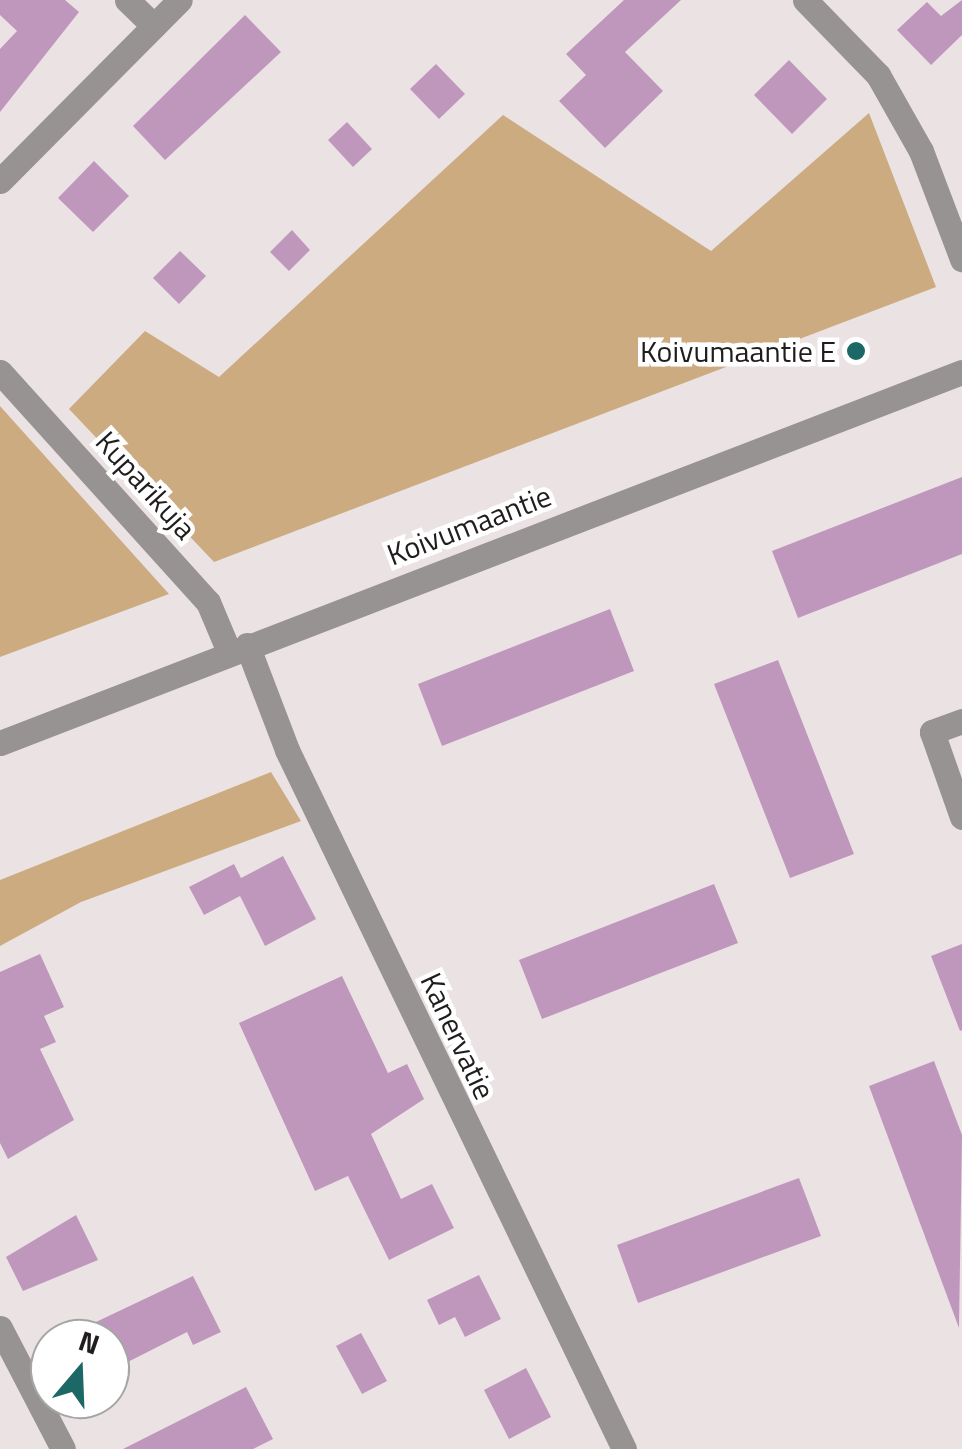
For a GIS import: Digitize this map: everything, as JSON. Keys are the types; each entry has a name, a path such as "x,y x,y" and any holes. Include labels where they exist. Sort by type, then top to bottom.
{"street":[{"path":"127,0 154,26"},
{"path":"0,181 180,0"},
{"path":"804,0 878,75 920,151 962,259"},
{"name":"Kuparikuja","path":"0,372 208,602 238,649"},
{"name":"Koivumaantie","path":"0,742 962,372"},
{"name":"Kanervatie","path":"238,649 624,1449"},
{"path":"962,720 932,732 962,817"},
{"path":"0,1328 62,1449"}],"shaded area":[{"path":"869,113 936,287 214,562 69,409 145,331 219,377 503,115 711,251"},
{"path":"0,406 26,435 169,594 0,657"},
{"path":"271,772 301,821 81,902 0,946 0,880"}],"building":[{"path":"0,0 65,0 79,12 0,112 0,49 17,31 0,15"},
{"path":"624,0 681,0 625,52 663,91 605,148 559,101 586,75 566,54"},
{"path":"962,0 962,35 931,65 897,30 927,2 941,16"},
{"path":"245,15 281,52 165,160 133,126"},
{"path":"789,60 827,99 792,134 754,95"},
{"path":"436,64 465,94 439,119 410,89"},
{"path":"347,122 372,149 353,167 328,140"},
{"path":"94,161 129,196 93,232 58,198"},
{"path":"292,230 310,250 289,271 270,252"},
{"path":"180,251 206,276 179,304 153,278"},
{"path":"962,477 962,554 798,618 772,551"},
{"path":"610,609 634,671 442,746 418,684"},
{"path":"778,660 854,854 790,878 714,684"},
{"path":"283,856 316,919 265,946 240,896 204,915 189,887 234,864 241,878"},
{"path":"714,884 738,943 542,1019 519,960"},
{"path":"962,944 962,1030 960,1031 931,956"},
{"path":"40,954 64,1007 44,1016 56,1042 40,1049 74,1120 8,1159 0,1143 0,972"},
{"path":"342,976 388,1073 407,1064 424,1099 371,1134 401,1199 432,1184 454,1228 389,1260 348,1176 315,1191 239,1023"},
{"path":"934,1061 962,1135 959,1328 869,1086"},
{"path":"799,1178 821,1236 638,1303 617,1245"},
{"path":"76,1215 98,1260 23,1291 6,1257"},
{"path":"479,1275 501,1319 465,1337 455,1317 439,1325 427,1300"},
{"path":"193,1276 221,1332 193,1345 187,1332 130,1361 130,1319 102,1319"},
{"path":"361,1333 387,1381 362,1394 336,1346"},
{"path":"526,1368 551,1417 509,1439 484,1390"},
{"path":"246,1387 273,1439 253,1449 123,1449"}],"place":[{"name":"Koivumaantie E","path":"856,351"}]}
